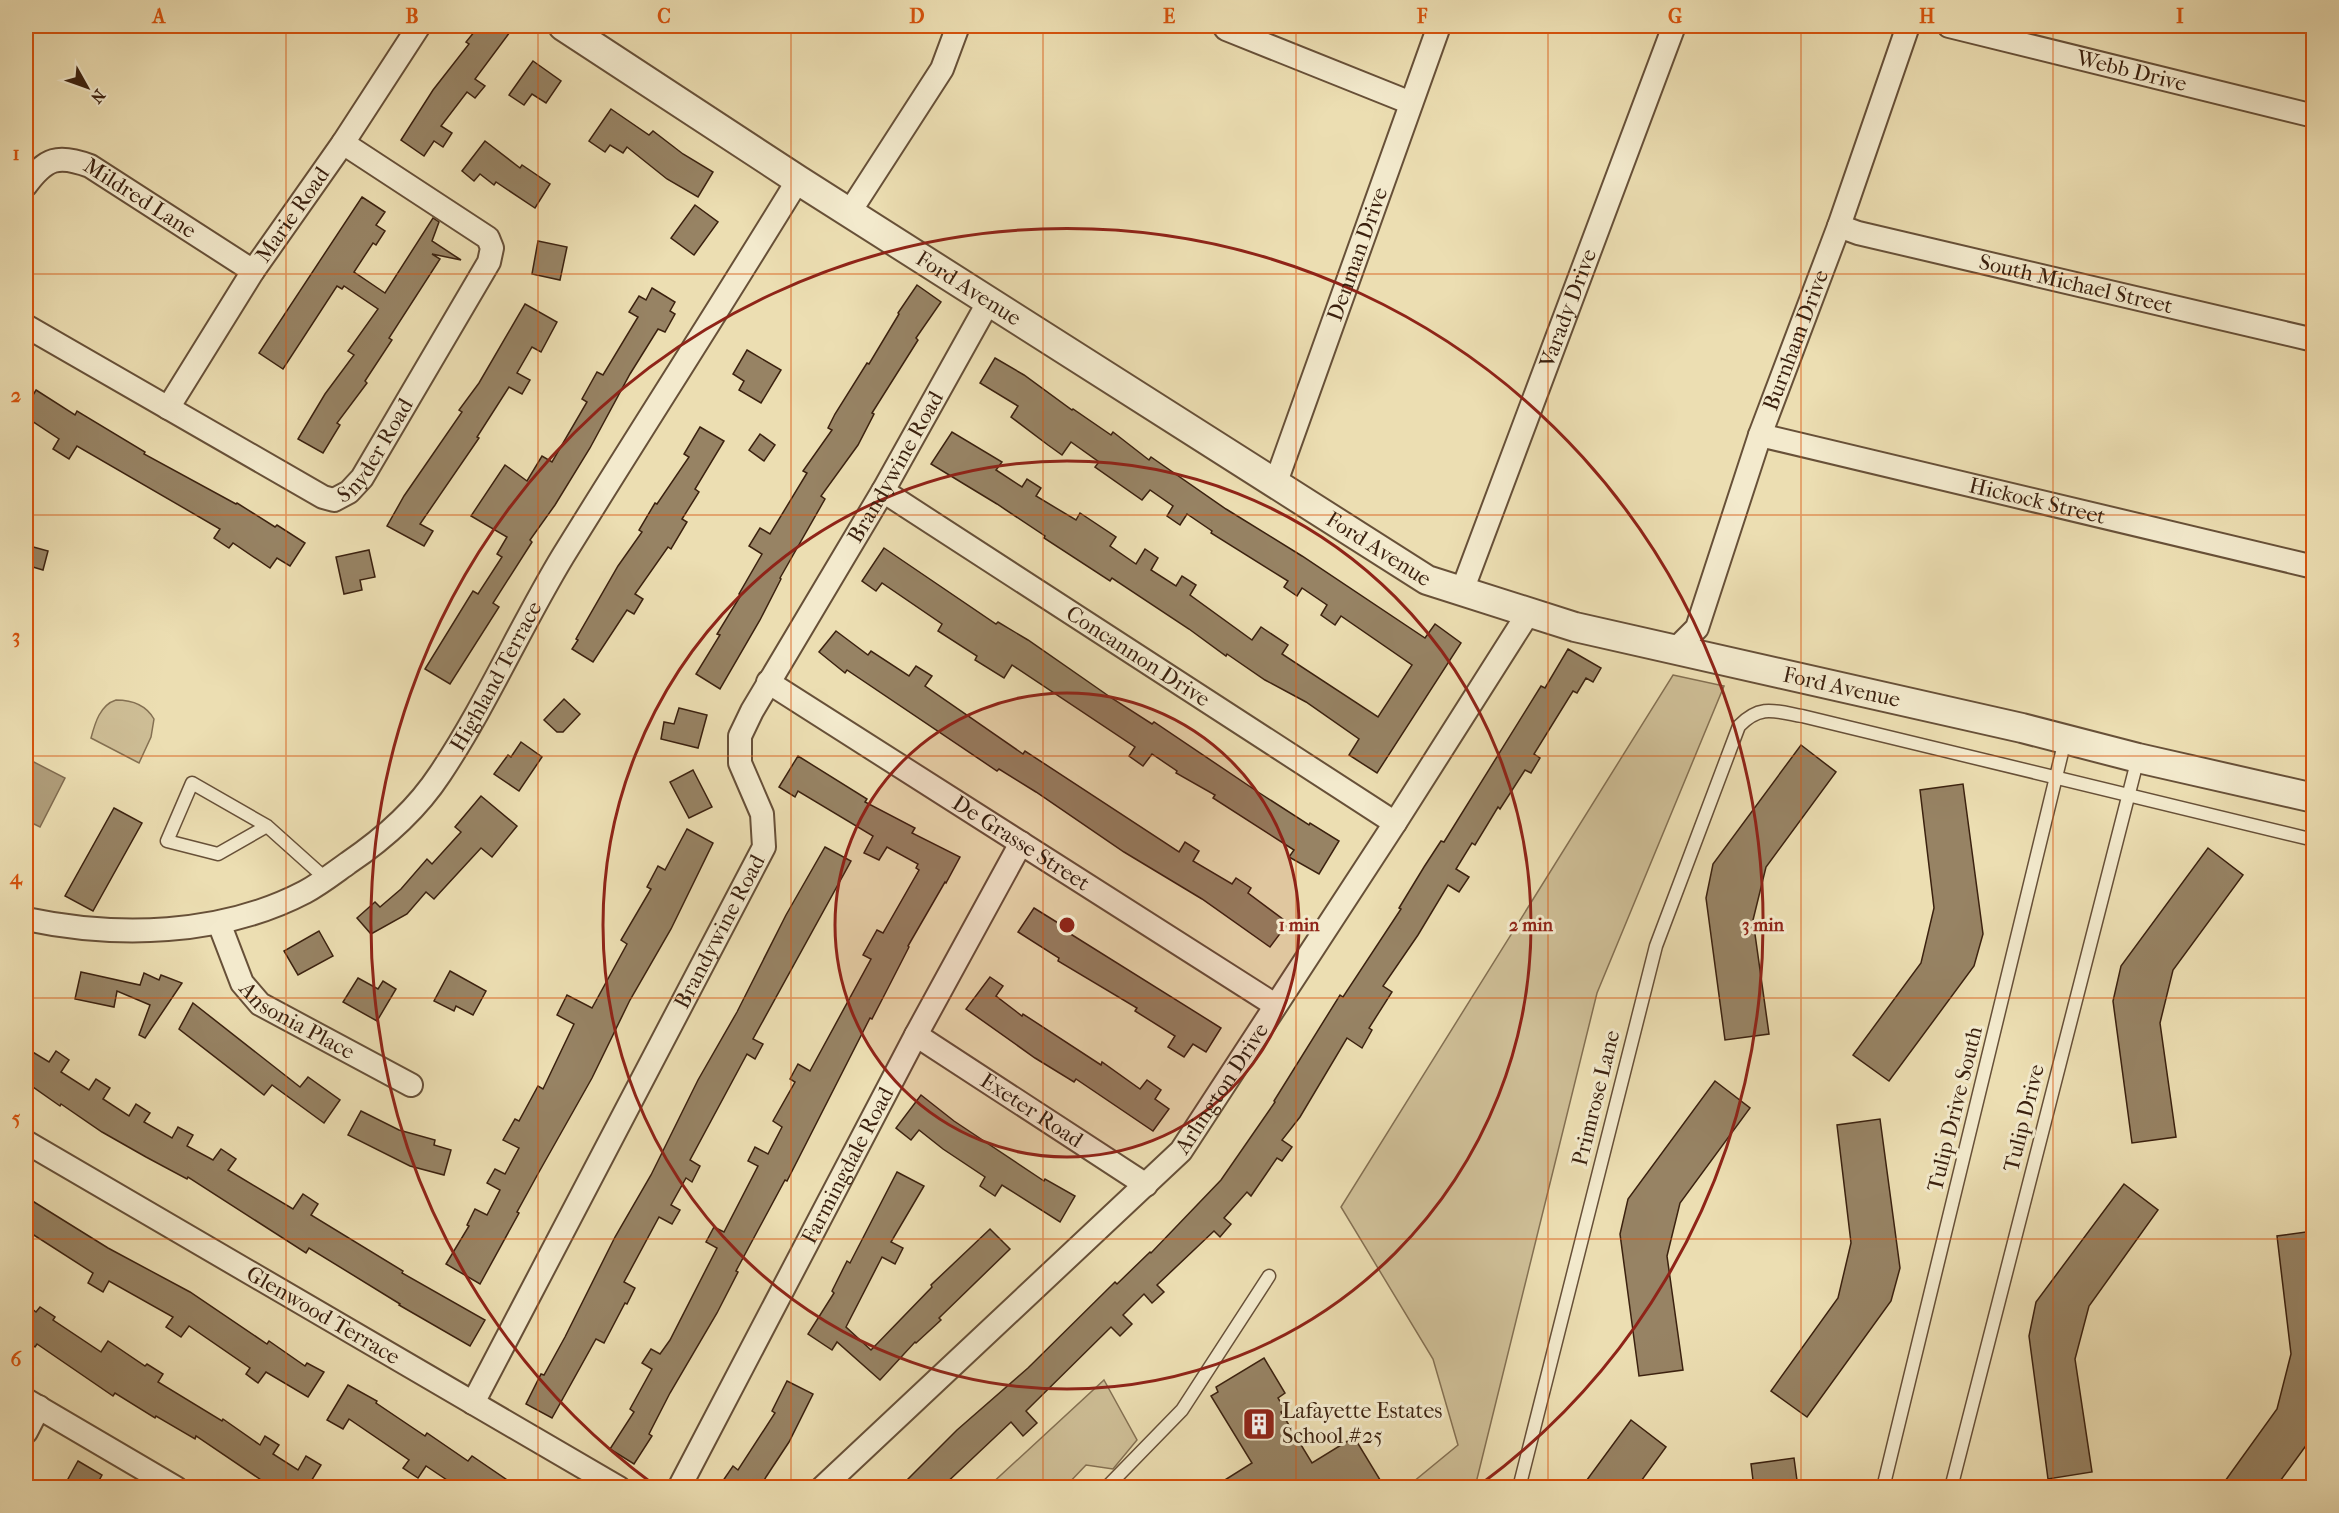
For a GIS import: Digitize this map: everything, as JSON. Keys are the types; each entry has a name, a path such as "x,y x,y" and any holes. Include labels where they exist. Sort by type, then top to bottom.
{"street":[{"name":"Marie Road","path":"168,408 253,271 343,142 419,26"},
{"name":"Ford Avenue","path":"562,26 849,213 1428,580 1575,627 2313,798"},
{"path":"849,213 942,69 958,26"},
{"path":"1224,26 1258,44 1411,103"},
{"name":"Denman Drive","path":"1276,482 1439,26"},
{"name":"Varady Drive","path":"1462,591 1674,26"},
{"name":"Burnham Drive","path":"1676,650 1698,628 1760,435 1839,226 1908,26"},
{"name":"Webb Drive","path":"1949,26 2313,116"},
{"name":"Snyder Road","path":"26,326 322,497 334,500 349,492 362,478 489,262 492,248 488,238 343,142"},
{"name":"Mildred Lane","path":"26,185 36,171 54,159 70,159 90,166 253,271"},
{"name":"Highland Terrace","path":"26,919 62,926 138,931 219,923 261,910 305,892 367,850 397,824 438,777 561,560 798,180"},
{"name":"South Michael Street","path":"1839,226 1858,233 2313,340"},
{"name":"Brandywine Road","path":"473,1403 764,847 762,814 740,763 740,736 768,682 883,491 989,301"},
{"name":"Hickock Street","path":"1760,435 2313,567"},
{"name":"Concannon Drive","path":"883,491 1395,823"},
{"name":"Arlington Drive","path":"822,1488 1181,1152 1529,612"},
{"name":"De Grasse Street","path":"768,682 1275,1005"},
{"name":"Farmingdale Road","path":"679,1488 916,1035 1021,843"},
{"name":"Ansonia Place","path":"219,923 242,983 260,1004 411,1085"},
{"name":"Exeter Road","path":"916,1035 1146,1185"},
{"name":"Glenwood Terrace","path":"26,1142 619,1488"},
{"path":"26,1432 32,1403 176,1488"}],"lane":[{"name":"Primrose Lane","path":"1519,1488 1656,946 1740,726 1751,714 1771,710 2058,779"},
{"name":"Tulip Drive South","path":"1883,1488 2066,740"},
{"name":"Tulip Drive","path":"1951,1488 2138,758"},
{"path":"2058,779 2313,840"},
{"path":"267,826 218,854 167,841 192,783 267,826 325,879"},
{"path":"1110,1486 1182,1410 1269,1276"}],"shaded area":[{"path":"1673,675 1724,686 1597,993 1475,1487 1407,1487 1458,1445 1433,1359 1341,1207"},
{"path":"116,700 138,704 154,719 151,737 139,763 91,738 102,710 110,702"},
{"path":"26,758 65,778 40,827 26,820"},
{"path":"1104,1380 1137,1440 1113,1469 1086,1465 1065,1487 988,1487"}],"building":[{"path":"479,26 502,26 510,32 475,79 485,86 475,98 467,92 441,126 452,133 443,147 434,141 424,156 401,140 433,90 469,44 466,42"},
{"path":"533,61 561,81 546,103 532,94 524,105 509,95"},
{"path":"611,109 649,135 653,131 683,154 713,172 698,197 667,179 627,147 623,153 610,145 605,152 589,141"},
{"path":"485,141 520,168 522,165 550,184 535,208 496,182 494,185 480,174 474,181 462,171"},
{"path":"362,197 385,212 376,225 385,231 376,245 373,243 354,272 385,293 433,218 439,222 432,241 461,260 432,254 440,259 389,338 392,340 365,381 367,383 337,423 340,425 323,453 298,439 325,394 354,355 348,351 378,309 344,286 342,289 337,286 283,369 259,353"},
{"path":"695,205 718,222 694,255 671,238"},
{"path":"538,241 567,247 560,280 532,274"},
{"path":"917,285 941,302 916,338 918,340 872,413 874,414 858,445 821,496 825,499 720,689 696,674 720,635 717,634 762,554 749,546 760,528 770,534 807,473 803,471 832,430 828,428 835,414 867,363 869,364"},
{"path":"652,288 675,302 670,311 675,314 665,332 658,329 630,374 590,448 555,505 530,540 532,542 493,603 499,607 450,684 425,669 473,591 478,594 502,557 497,554 507,537 471,516 505,465 527,481 542,456 552,462 587,402 582,399 597,372 603,375 638,317 629,312 639,296 646,300"},
{"path":"525,304 557,322 541,352 532,347 517,373 530,380 522,394 509,387 477,437 479,438 420,524 433,531 424,546 387,526 404,496 462,412 459,410 479,383"},
{"path":"747,350 781,370 761,403 739,390 744,381 733,374"},
{"path":"995,358 1024,375 1111,435 1113,432 1149,460 1151,457 1226,509 1302,556 1425,638 1435,624 1461,643 1377,773 1349,755 1359,739 1306,702 1265,680 1227,654 1226,656 1112,578 1110,581 997,504 931,464 952,432 1002,462 996,470 1022,487 1027,479 1041,488 1036,496 1076,520 1080,513 1116,537 1110,546 1136,564 1145,549 1158,558 1151,570 1176,586 1182,576 1196,585 1190,595 1252,640 1261,627 1288,645 1282,654 1378,717 1412,665 1341,616 1335,625 1321,615 1327,605 1302,588 1297,596 1284,587 1288,581 1211,533 1212,531 1187,514 1180,525 1167,516 1173,506 1150,490 1142,500 1095,467 1099,462 1071,442 1062,455 1048,445 1011,417 1018,406 980,383"},
{"path":"36,390 75,415 77,411 145,452 144,454 237,503 275,527 277,525 305,543 290,566 277,558 270,568 233,543 229,548 214,538 220,529 77,446 69,459 53,449 59,439 26,417 26,407"},
{"path":"700,427 724,441 695,489 699,492 682,519 687,522 671,549 668,547 635,594 643,599 634,614 627,610 593,662 572,649 578,640 576,639 618,566 642,532 639,530 655,503 657,504 689,457 684,454"},
{"path":"760,434 775,445 764,461 749,450"},
{"path":"26,545 48,551 43,570 26,565"},
{"path":"884,548 996,624 998,622 1028,640 1113,699 1152,724 1154,722 1309,825 1310,823 1339,841 1319,874 1289,857 1294,850 1213,798 1215,795 1176,773 1177,771 1152,754 1143,766 1129,756 1135,747 1012,665 1004,678 975,660 977,656 938,631 942,624 882,583 876,591 862,581"},
{"path":"369,550 375,577 360,580 362,590 344,594 336,557"},
{"path":"836,631 868,655 871,651 909,676 916,666 932,676 925,686 1023,754 1025,751 1179,852 1185,842 1199,851 1193,861 1232,884 1236,878 1251,888 1248,893 1288,923 1270,947 1202,899 1124,852 1036,792 999,769 997,771 847,670 845,673 819,652"},
{"path":"1568,649 1601,668 1593,682 1586,678 1577,693 1573,691 1534,754 1540,758 1531,773 1525,770 1500,809 1498,807 1475,845 1472,843 1456,869 1469,877 1459,892 1448,885 1418,935 1383,986 1392,992 1369,1028 1372,1030 1362,1048 1347,1038 1300,1117 1282,1140 1292,1147 1282,1161 1277,1158 1251,1196 1247,1192 1224,1218 1231,1224 1220,1237 1214,1231 1157,1285 1164,1292 1152,1303 1144,1294 1123,1315 1132,1324 1120,1336 1111,1327 1026,1411 1037,1423 1023,1436 1011,1422 941,1488 899,1488 957,1430 1028,1368 1115,1282 1117,1284 1151,1253 1221,1180 1275,1102 1340,995 1343,997 1401,909 1399,908 1424,867 1441,841 1444,842 1541,686 1545,688"},
{"path":"564,699 580,714 563,732 557,732 544,720"},
{"path":"679,708 707,715 698,748 661,739 664,722 674,724"},
{"path":"521,742 542,757 519,791 494,774 508,755 511,757"},
{"path":"1801,745 1836,772 1766,867 1753,920 1769,1034 1725,1040 1706,898 1713,864"},
{"path":"798,756 867,799 865,802 915,828 912,833 960,857 908,946 787,1181 785,1180 736,1271 738,1272 717,1313 670,1393 649,1434 652,1436 634,1464 610,1449 634,1412 630,1409 652,1369 642,1363 651,1349 660,1354 670,1340 717,1248 706,1242 714,1227 724,1232 758,1166 748,1161 755,1147 768,1154 782,1127 773,1121 795,1082 790,1079 798,1064 810,1071 871,959 863,955 877,930 883,933 919,870 916,868 918,864 887,847 879,860 864,853 873,836 798,791 795,797 779,787"},
{"path":"693,770 712,807 689,818 670,782"},
{"path":"1963,784 1983,934 1974,966 1889,1081 1853,1055 1921,963 1934,908 1920,790"},
{"path":"481,796 517,826 492,857 481,848 434,899 426,892 407,914 371,934 357,918 375,902 380,907 401,889 427,859 432,864 461,832 455,827"},
{"path":"114,808 142,823 93,911 65,896"},
{"path":"687,829 713,843 671,929 630,1000 592,1078 517,1212 519,1213 480,1284 446,1264 469,1226 467,1225 475,1209 487,1215 500,1190 487,1183 495,1169 505,1174 519,1148 503,1140 515,1119 519,1121 538,1086 543,1089 574,1024 557,1015 567,995 592,1008 627,944 621,940 651,889 647,887 658,866 665,870"},
{"path":"825,847 851,861 753,1039 763,1044 755,1059 747,1054 690,1160 700,1166 692,1182 686,1178 671,1205 680,1210 672,1224 659,1217 624,1282 635,1288 627,1304 625,1303 604,1343 596,1339 552,1418 526,1404 541,1374 544,1375 565,1337 615,1237 651,1175 698,1080"},
{"path":"2208,848 2243,875 2173,970 2160,1023 2176,1137 2132,1143 2113,1001 2121,966"},
{"path":"1034,908 1063,926 1061,928 1221,1028 1206,1052 1193,1044 1184,1057 1168,1047 1175,1036 1135,1011 1137,1008 1058,961 1059,958 1018,932"},
{"path":"319,931 333,956 298,975 284,951"},
{"path":"450,971 486,991 473,1015 456,1006 454,1011 434,1001"},
{"path":"81,972 140,985 144,973 159,980 161,975 182,983 145,1038 139,1035 150,1005 117,991 114,1007 75,999"},
{"path":"990,977 1003,986 996,996 1022,1016 1023,1014 1101,1065 1102,1062 1140,1089 1147,1080 1161,1090 1155,1099 1169,1109 1153,1131 1076,1079 1074,1082 1035,1058 966,1009"},
{"path":"358,978 378,989 383,981 396,989 377,1021 343,1002"},
{"path":"193,1003 300,1087 308,1077 340,1100 324,1123 272,1085 264,1095 179,1029"},
{"path":"26,1048 49,1062 56,1051 69,1060 61,1072 89,1090 96,1079 110,1088 103,1099 129,1116 136,1104 150,1113 144,1122 172,1138 178,1127 193,1135 187,1146 213,1160 221,1149 236,1159 228,1170 293,1209 303,1194 318,1204 311,1215 403,1271 402,1273 485,1320 470,1346 399,1305 309,1248 306,1253 188,1177 187,1179 146,1157 102,1132 61,1104 60,1106 26,1082"},
{"path":"1715,1081 1750,1108 1680,1203 1667,1256 1683,1370 1639,1376 1620,1234 1628,1199"},
{"path":"921,1095 954,1121 1044,1181 1045,1179 1075,1196 1060,1222 1002,1185 995,1196 980,1186 985,1177 919,1130 911,1140 896,1128"},
{"path":"361,1111 399,1130 435,1140 434,1145 451,1150 444,1175 410,1166 348,1135"},
{"path":"1880,1119 1900,1268 1891,1301 1807,1417 1771,1391 1838,1298 1851,1243 1837,1125"},
{"path":"897,1172 924,1186 891,1242 903,1248 895,1264 882,1257 846,1327 871,1350 932,1287 931,1285 990,1229 1010,1249 939,1318 941,1320 915,1342 880,1380 837,1342 832,1350 808,1334 834,1293 832,1291 847,1261 850,1263"},
{"path":"2124,1184 2158,1210 2089,1306 2075,1359 2092,1472 2048,1479 2029,1336 2036,1302"},
{"path":"26,1197 108,1248 190,1292 267,1344 269,1341 305,1366 307,1363 324,1372 308,1397 266,1372 258,1383 246,1374 250,1368 189,1326 181,1337 166,1327 173,1317 109,1281 103,1292 88,1283 93,1273 26,1230"},
{"path":"2313,1231 2313,1436 2275,1488 2220,1488 2277,1409 2291,1354 2277,1236"},
{"path":"26,1304 36,1312 40,1307 55,1317 53,1320 101,1352 108,1341 145,1366 147,1364 163,1374 158,1382 222,1421 223,1419 260,1445 265,1436 279,1445 273,1454 298,1470 306,1456 321,1465 307,1488 273,1488 196,1436 195,1439 156,1416 155,1418 115,1393 113,1396 37,1344 35,1347 26,1340"},
{"name":"Lafayette Estates School #25","path":"1264,1358 1285,1393 1278,1398 1285,1410 1281,1412 1312,1463 1354,1437 1385,1488 1212,1488 1252,1463 1211,1396 1218,1392 1216,1387"},
{"path":"787,1381 813,1394 789,1442 760,1488 718,1488 733,1466 738,1470 775,1413 772,1411"},
{"path":"348,1385 377,1401 376,1403 425,1436 427,1433 468,1461 472,1456 519,1488 459,1488 426,1466 418,1478 403,1468 409,1460 349,1419 343,1429 327,1420"},
{"path":"1631,1420 1666,1447 1636,1488 1581,1488"},
{"path":"1794,1458 1798,1488 1754,1488 1751,1464"},
{"path":"78,1461 102,1475 95,1488 63,1488"}],"place":[{"name":"Lafayette Estates School #25","path":"1259,1424"}]}
